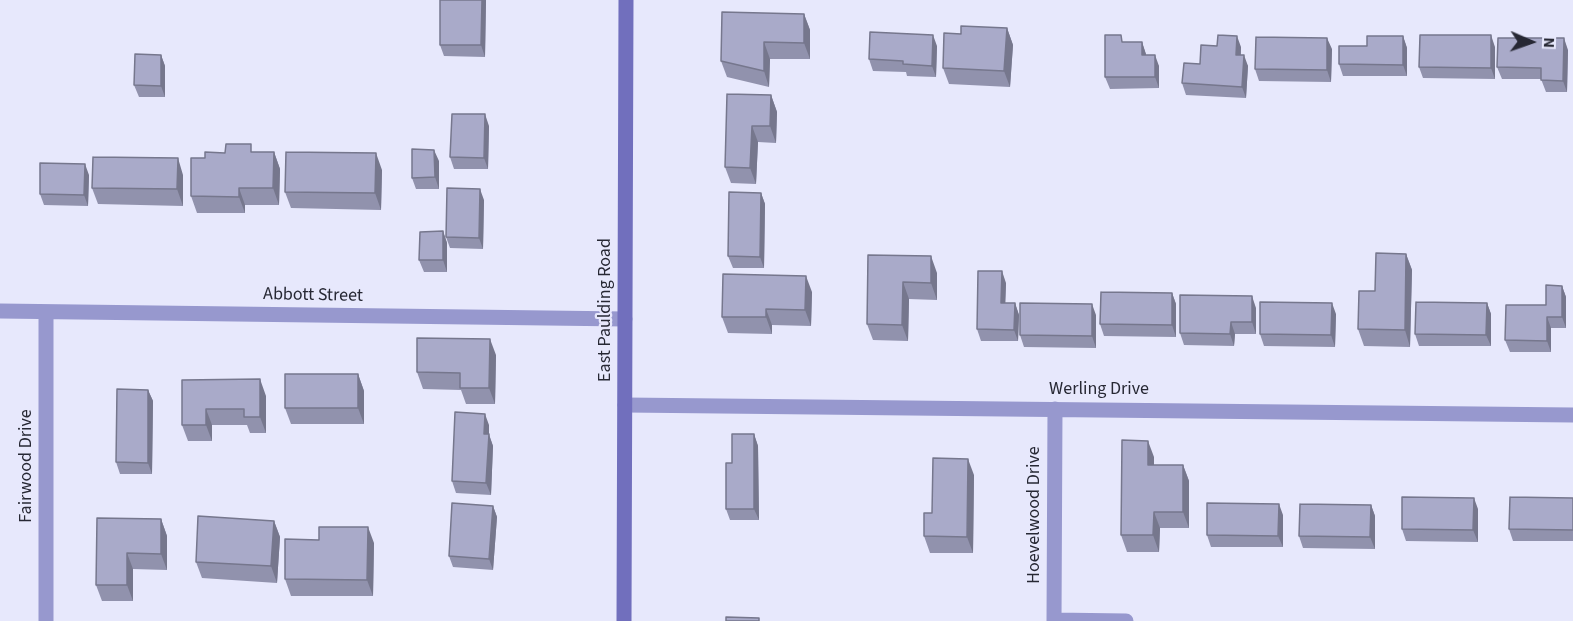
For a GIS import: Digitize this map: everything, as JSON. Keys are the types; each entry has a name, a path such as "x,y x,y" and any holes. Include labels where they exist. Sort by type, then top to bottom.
{"main road":[{"name":"East Paulding Road","path":"624,621 626,0"}],"street":[{"name":"Abbott Street","path":"0,311 625,320"},
{"name":"Fairwood Drive","path":"46,312 46,621"},
{"name":"Werling Drive","path":"625,405 1573,415"},
{"name":"Hoevelwood Drive","path":"1054,620 1055,409"},
{"path":"1054,620 1126,621"}],"building":[{"path":"440,0 482,0 481,45 440,45"},
{"path":"722,12 804,14 804,43 764,42 764,71 721,61"},
{"path":"961,26 1007,28 1004,71 943,68 944,33 961,34"},
{"path":"870,32 933,35 932,66 869,59"},
{"path":"1105,35 1121,35 1122,42 1142,42 1142,55 1155,55 1155,77 1105,77"},
{"path":"1218,35 1237,36 1236,55 1244,55 1242,87 1182,83 1184,63 1200,64 1201,45 1217,46"},
{"path":"1420,35 1491,35 1491,68 1419,67"},
{"path":"1367,36 1403,36 1403,65 1339,64 1339,46 1367,46"},
{"path":"1256,37 1327,38 1327,70 1255,69"},
{"path":"1498,38 1564,38 1563,81 1541,80 1541,68 1497,67"},
{"path":"135,54 161,55 161,86 134,85"},
{"path":"727,94 771,95 770,126 752,126 750,168 725,167"},
{"path":"452,114 485,114 484,158 450,157"},
{"path":"226,144 251,144 251,152 274,152 273,188 239,188 239,197 191,196 191,158 205,158 205,152 225,153"},
{"path":"412,149 434,150 435,177 412,178"},
{"path":"286,152 376,153 375,193 285,192"},
{"path":"93,157 178,158 177,189 92,188"},
{"path":"40,163 85,164 84,195 40,194"},
{"path":"447,188 480,189 479,238 446,237"},
{"path":"729,192 761,193 760,257 728,256"},
{"path":"443,231 443,260 419,260 420,232"},
{"path":"1376,253 1406,254 1405,330 1358,329 1359,291 1375,291"},
{"path":"868,255 931,256 931,283 903,282 902,325 867,324"},
{"path":"978,271 1002,271 1001,303 1015,303 1014,330 977,329"},
{"path":"723,274 806,276 805,310 766,309 766,317 722,317"},
{"path":"1546,285 1562,286 1562,317 1547,317 1547,341 1505,340 1506,305 1546,305"},
{"path":"1101,292 1172,293 1172,325 1100,324"},
{"path":"1180,295 1252,296 1252,322 1231,322 1230,334 1180,333"},
{"path":"1260,302 1332,303 1331,335 1260,334"},
{"path":"1416,302 1487,303 1486,335 1415,334"},
{"path":"1020,303 1092,304 1092,336 1020,335"},
{"path":"417,338 490,339 489,388 460,388 460,373 417,372"},
{"path":"285,374 358,374 358,408 285,408"},
{"path":"260,379 260,417 244,417 244,409 206,409 206,425 182,425 182,380"},
{"path":"117,389 148,390 148,463 116,462"},
{"path":"455,412 485,414 484,434 489,434 486,483 452,481"},
{"path":"732,434 754,434 754,509 726,509 726,463 732,463"},
{"path":"1122,440 1148,441 1148,465 1183,465 1183,512 1154,512 1153,535 1121,535"},
{"path":"933,458 968,459 967,537 924,536 924,513 932,513"},
{"path":"1402,497 1474,498 1473,530 1402,529"},
{"path":"1510,497 1573,498 1573,530 1509,529"},
{"path":"452,503 493,506 489,559 449,556"},
{"path":"1207,503 1279,504 1278,536 1207,535"},
{"path":"1300,504 1371,505 1370,537 1299,536"},
{"path":"198,516 274,521 271,566 196,562"},
{"path":"97,518 161,519 161,554 127,553 127,585 96,585"},
{"path":"319,527 368,527 367,580 285,579 285,539 319,540"},
{"path":"726,617 759,618 759,621 726,621"}]}
